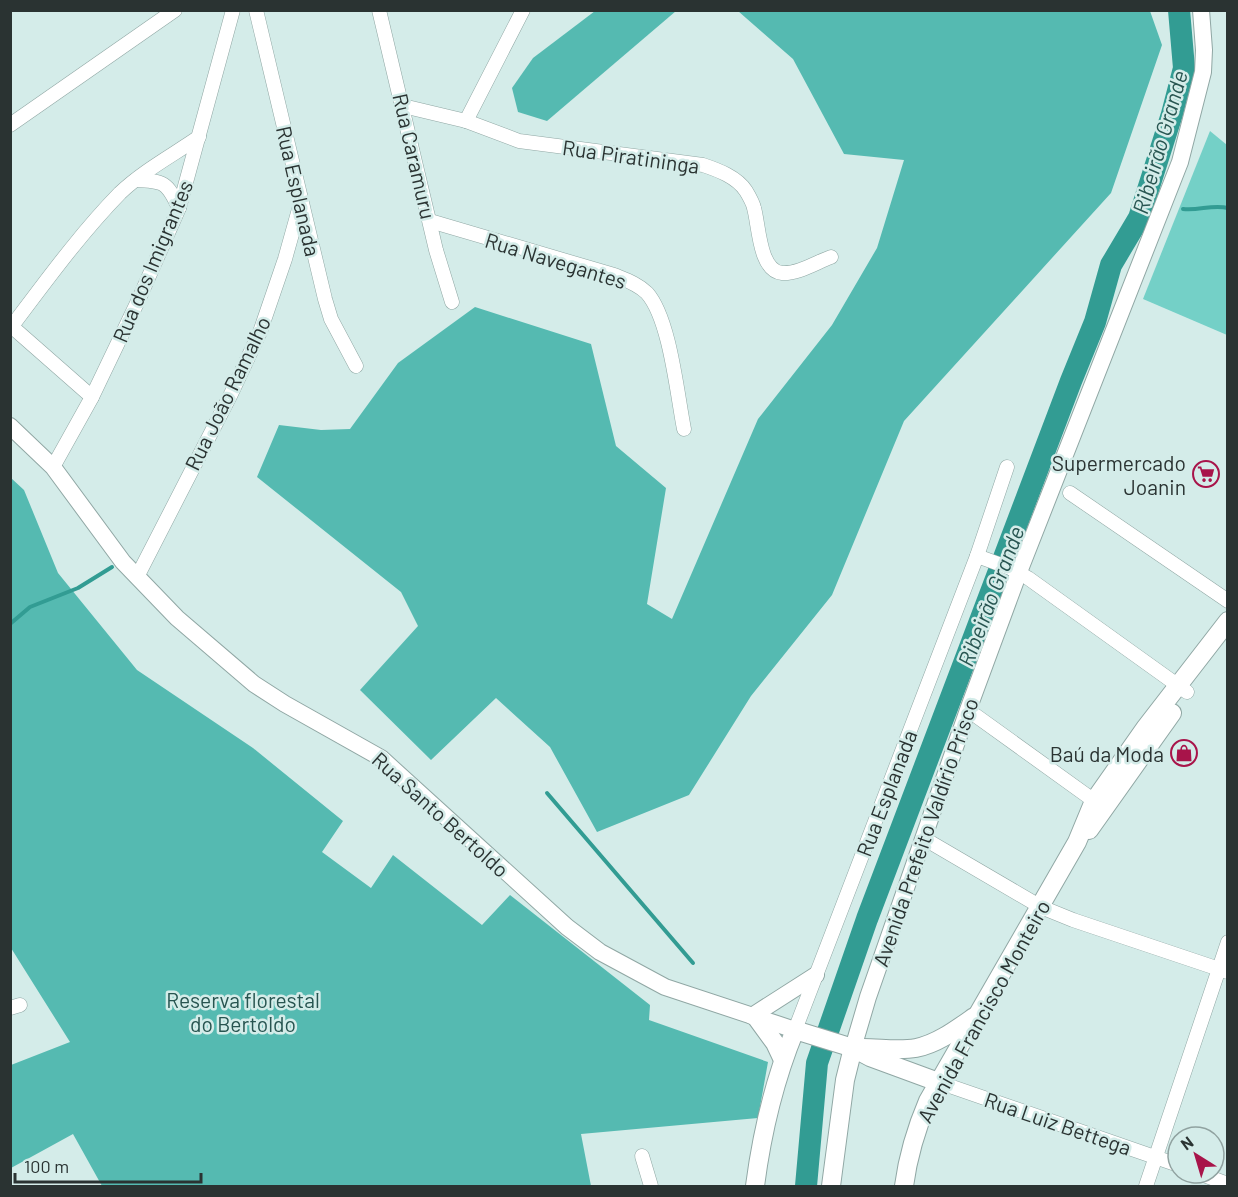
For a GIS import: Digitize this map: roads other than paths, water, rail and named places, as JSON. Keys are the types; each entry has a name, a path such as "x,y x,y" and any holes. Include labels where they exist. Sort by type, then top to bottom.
{"main road":[{"name":"Avenida Francisco Monteiro","path":"904,1186 915,1132 938,1082 1100,804 1226,630"},
{"path":"845,1046 901,1050 918,1048 953,1032 980,1012"},
{"path":"754,1016 775,1043 783,1060"},
{"path":"755,1186 765,1125 783,1060 795,1030"},
{"name":"Rua Santo Bertoldo","path":"795,1030 845,1046"},
{"path":"845,1046 938,1082"},
{"name":"Avenida Prefeito Valdírio Prisco","path":"831,1186 845,1080 845,1046"}],"street":[{"path":"10,125 176,10"},
{"name":"Rua dos Imigrantes","path":"53,467 92,397 179,208 233,10"},
{"name":"Rua Esplanada","path":"256,10 331,319 356,366"},
{"name":"Rua Caramuru","path":"379,10 452,302"},
{"path":"466,121 523,10"},
{"name":"Avenida Prefeito Valdírio Prisco","path":"845,1046 868,997 1015,570 1180,162 1203,72 1201,10"},
{"name":"Rua Piratininga","path":"404,106 466,121 519,141 703,165 730,177 745,189 754,206 766,261 773,269 781,273 793,272 831,257"},
{"path":"92,397 11,325 85,233 121,193 136,180 199,137"},
{"path":"136,180 156,180 167,186 179,208"},
{"name":"Rua João Ramalho","path":"137,577 231,394 260,332 285,259 301,202"},
{"name":"Rua Navegantes","path":"430,221 614,275 633,283 646,293 656,306 667,341 684,429"},
{"name":"Rua Santo Bertoldo","path":"10,426 53,467 123,562 177,618 254,684 381,758 559,920 600,952 665,987 795,1030"},
{"path":"1007,467 982,558 1015,570 1182,688"},
{"path":"1070,493 1227,602"},
{"name":"Rua Esplanada","path":"795,1030 982,558"},
{"path":"968,710 1100,804"},
{"path":"923,838 1041,907 1222,970"},
{"path":"1146,1186 1222,970 1227,942"},
{"path":"754,1016 816,975"},
{"name":"Rua Luiz Bettega","path":"938,1082 1166,1161"},
{"path":"642,1156 651,1186"}],"waterway":[{"name":"Ribeirão Grande","path":"806,1186 817,1063 867,919 1095,322 1111,265 1139,218 1184,68 1179,10"},
{"name":"Ribeirão Grande","path":"1143,206 1151,206"},
{"path":"1183,209 1228,208"},
{"path":"10,624 30,607 78,588 112,567"},
{"path":"547,793 693,963"}],"place":[{"name":"Supermercado Joanin","path":"1206,474"},
{"name":"Baú da Moda","path":"1184,753"}],"park label":[{"name":"Reserva florestal do Bertoldo","path":"243,1011"}]}
